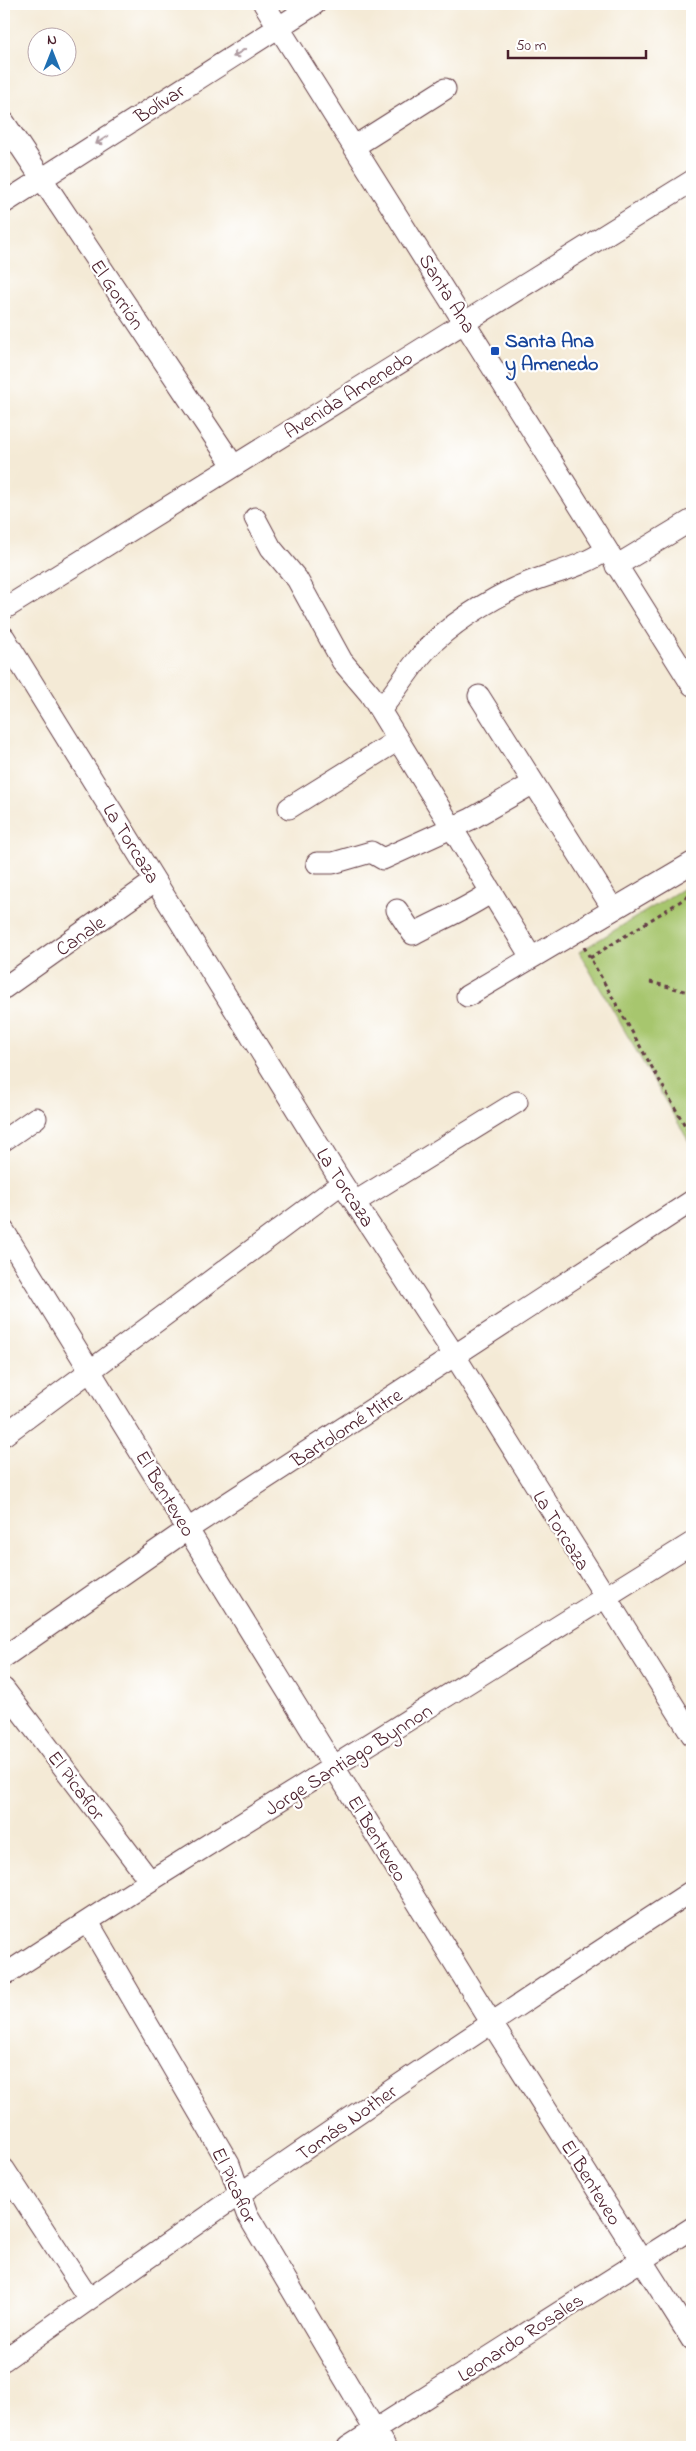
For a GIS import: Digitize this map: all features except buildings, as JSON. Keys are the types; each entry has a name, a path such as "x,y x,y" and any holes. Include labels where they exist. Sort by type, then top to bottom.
{"street":[{"name":"Santa Ana","path":"264,4 280,26 692,685"},
{"name":"Bolívar","path":"4,203 316,4"},
{"path":"355,146 445,89"},
{"name":"El Gorrión","path":"4,122 40,179 233,465"},
{"name":"Avenida Amenedo","path":"4,609 692,181"},
{"path":"255,518 271,548 297,579 342,661 370,694 530,957"},
{"path":"380,710 419,657 433,642 462,620 513,589 589,560 611,558 692,520"},
{"name":"La Torcaza","path":"4,637 342,1183 455,1356 692,1735"},
{"path":"479,696 532,784 613,909"},
{"path":"289,808 398,740"},
{"path":"317,863 333,863 371,852 382,859 472,820 532,784"},
{"path":"467,996 530,957 692,863"},
{"name":"Canale","path":"4,988 155,881"},
{"path":"397,910 413,934 466,905 477,902 491,892"},
{"path":"355,1202 517,1102"},
{"path":"4,1140 36,1118"},
{"path":"4,1435 342,1183"},
{"name":"Bartolomé Mitre","path":"4,1657 188,1529 692,1201"},
{"name":"El Benteveo","path":"4,1231 491,2022 692,2340"},
{"name":"Jorge Santiago Bynnon","path":"4,1974 692,1543"},
{"name":"El Picaflor","path":"4,1689 150,1881"},
{"name":"Tomás Nother","path":"4,2360 89,2299 491,2022 692,1891"},
{"name":"El Picaflor","path":"88,1922 228,2164 247,2214 380,2439"},
{"path":"4,2169 89,2299"},
{"name":"Leonardo Rosales","path":"348,2447 380,2439 641,2260 692,2228"}],"path":[{"path":"590,958 692,894"},
{"path":"575,932 692,1138"},
{"path":"650,982 692,993"}],"green space":[{"path":"692,883 692,1147 579,952"}],"place":[{"name":"Santa Ana y Amenedo","path":"495,351"}]}
